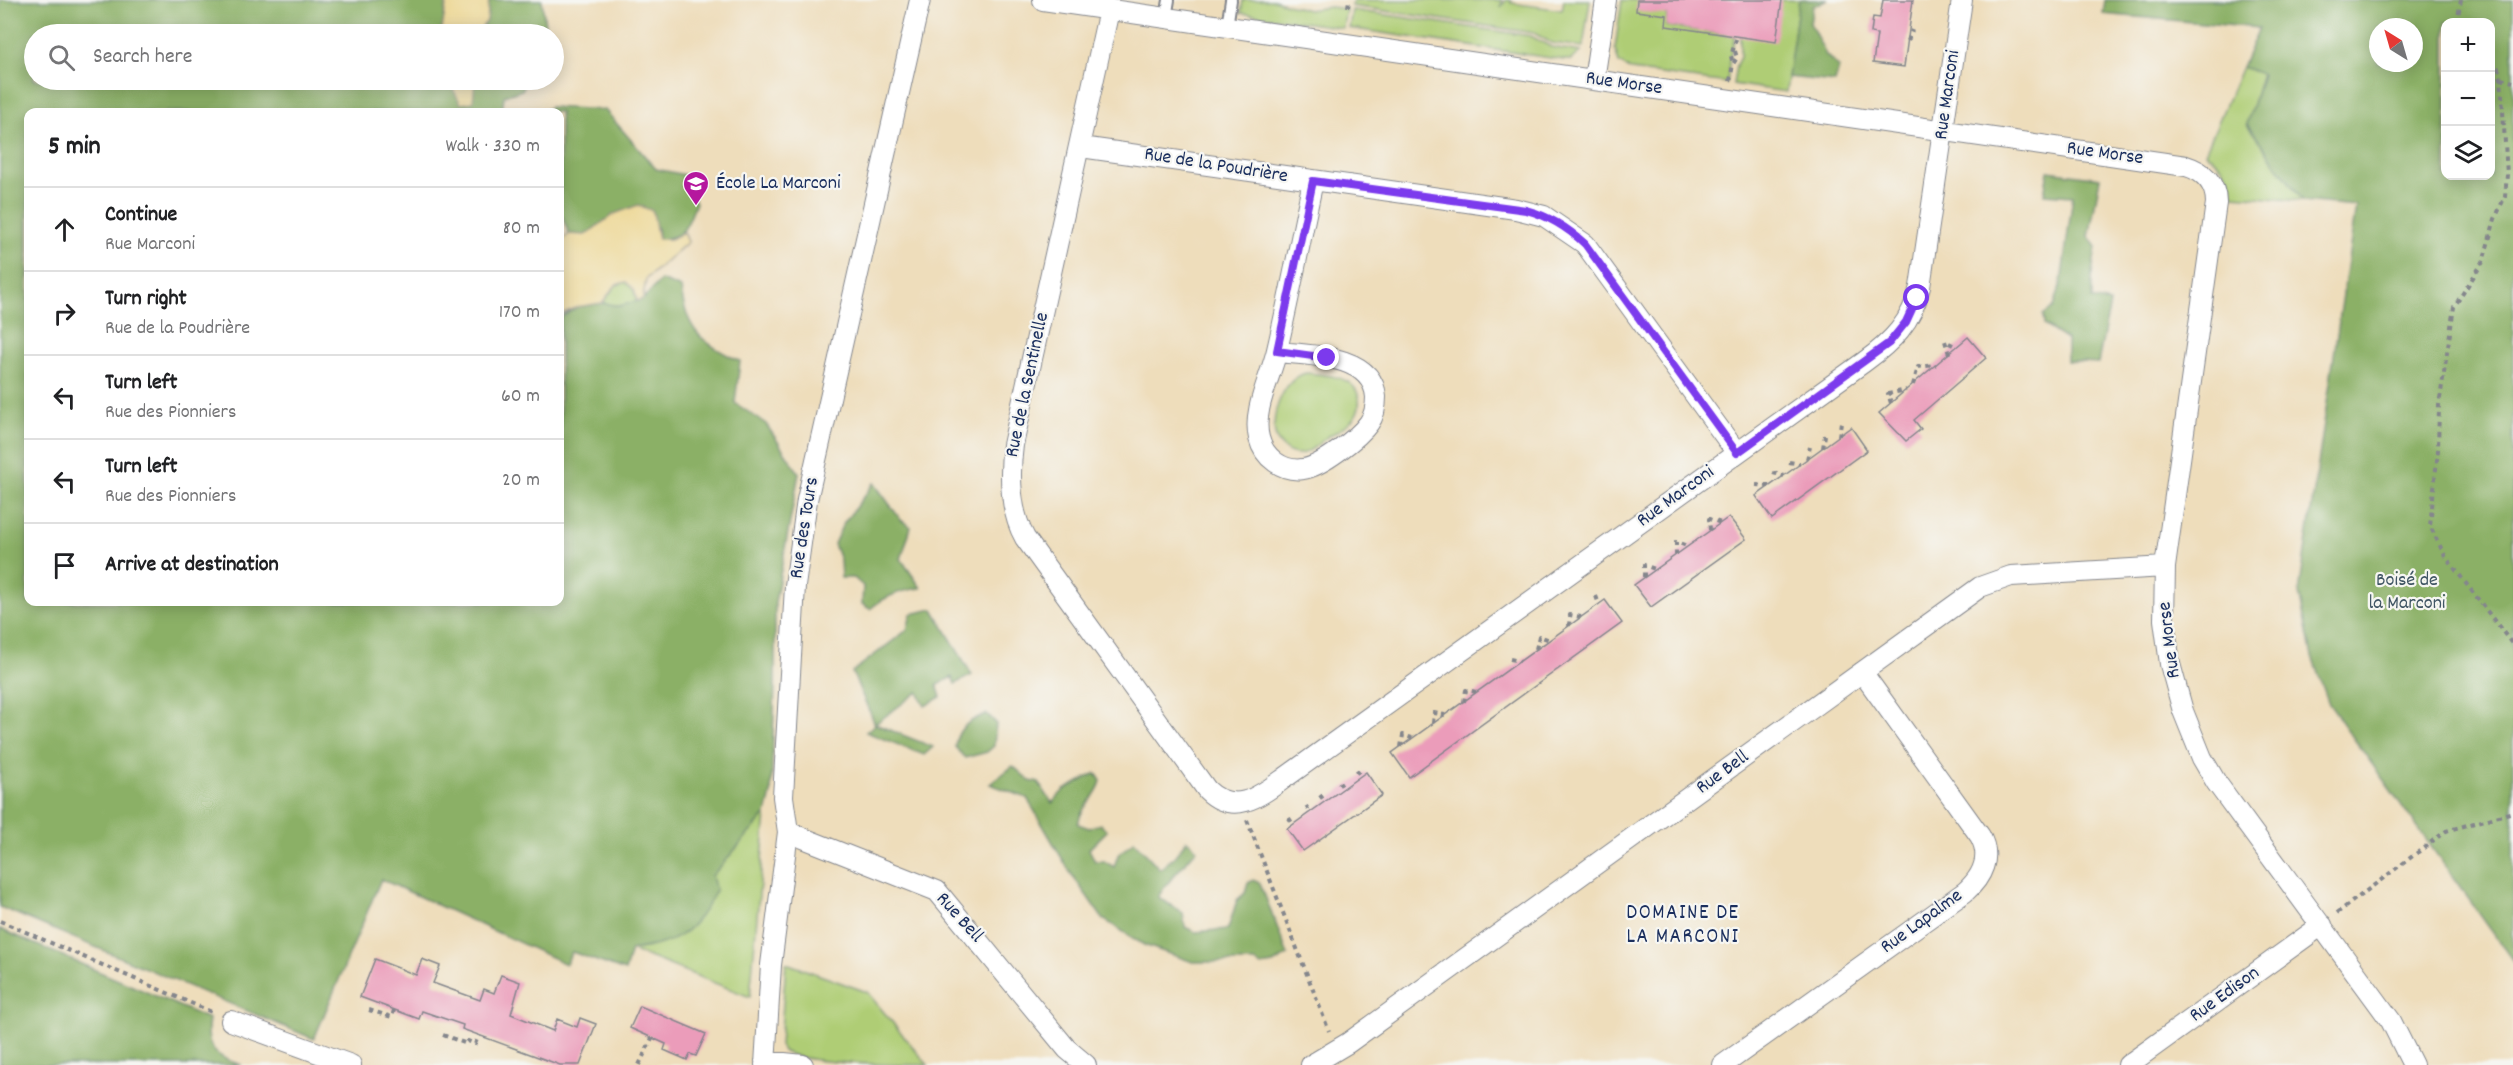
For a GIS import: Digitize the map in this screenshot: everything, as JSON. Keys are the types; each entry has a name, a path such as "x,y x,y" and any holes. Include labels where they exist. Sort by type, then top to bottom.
{"street":[{"name":"Rue des Tours","path":"765,1063 771,965 788,832 783,796 795,586 803,528 920,0"},
{"name":"Rue Morse","path":"1043,0 1109,10 1168,9 1227,27 2186,166 2200,172 2213,187 2216,202 2165,567 2164,620 2169,657 2178,695 2194,740 2216,782 2327,920 2391,1022 2413,1065"},
{"path":"1594,80 1606,0"},
{"name":"Rue Marconi","path":"1262,794 1881,349 1906,322 1920,287 1962,0"},
{"name":"Rue de la Sentinelle","path":"1109,10 1081,147 1013,445 1011,470 1017,521 1029,543 1207,790 1219,800 1232,804 1246,802 1262,794"},
{"name":"Rue de la Poudrière","path":"1081,147 1526,210 1544,216 1567,229 1585,244 1737,453"},
{"path":"1277,351 1351,364 1365,374 1376,393 1375,409 1368,424 1344,446 1308,469 1292,470 1279,465 1266,452 1259,437 1258,417 1277,351 1313,181"},
{"name":"Rue Bell","path":"1311,1065 1348,1043 1974,592 1995,580 2011,576 2165,567"},
{"name":"Rue Lapalme","path":"1723,1065 1965,892 1975,882 1984,864 1986,849 1980,836 1862,672"},
{"name":"Rue Bell","path":"788,832 937,891 1067,1049 1086,1065"},
{"name":"Rue Edison","path":"2133,1063 2327,920"},
{"path":"231,1021 351,1065"},
{"path":"765,1063 802,1065"}],"lane":[{"path":"1227,27 1232,0"}],"path":[{"path":"1348,7 1349,0"},
{"path":"2458,18 2461,0"},
{"path":"1908,41 1912,30"},
{"path":"1730,84 1733,64 1731,56 1735,51 1737,36"},
{"path":"2495,66 2498,68 2501,79 2507,176 2505,196 2495,219 2483,262 2454,307 2439,405 2438,450 2430,526 2445,556 2513,645"},
{"path":"2501,79 2513,82"},
{"path":"1949,354 1945,341 1957,347"},
{"path":"1913,384 1918,367 1936,365"},
{"path":"1891,403 1888,394 1906,390"},
{"path":"1839,436 1841,422"},
{"path":"1823,448 1825,435"},
{"path":"1807,459 1810,447"},
{"path":"1789,462 1800,464"},
{"path":"1773,473 1784,476"},
{"path":"1756,485 1769,486"},
{"path":"1710,530 1709,519 1721,523"},
{"path":"1676,555 1676,542 1687,546"},
{"path":"1644,577 1644,566 1655,569"},
{"path":"1596,596 1599,604"},
{"path":"1569,626 1570,615 1581,617"},
{"path":"1536,649 1539,636 1550,640"},
{"path":"1510,659 1520,661"},
{"path":"1464,702 1466,690 1477,692"},
{"path":"1433,723 1434,713 1445,715"},
{"path":"1401,747 1403,735 1412,738"},
{"path":"1356,770 1361,776"},
{"path":"1339,782 1343,788"},
{"path":"1320,795 1325,802"},
{"path":"1306,806 1310,812"},
{"path":"2327,920 2446,831 2513,812"},
{"path":"1246,818 1330,1035"},
{"path":"1289,818 1293,824"},
{"path":"0,921 231,1021"},
{"path":"369,1010 392,1017 394,1010"},
{"path":"443,1035 467,1044 468,1041 475,1044 479,1035"},
{"path":"639,1065 652,1038"}],"green space":[{"path":"0,0 447,0 443,24 24,24 24,90 522,90 504,96 502,108 24,108 24,606 564,606 564,315 577,307 602,303 620,306 643,299 661,280 681,288 687,315 698,334 706,342 740,361 735,403 766,424 799,473 775,602 771,794 766,814 712,876 716,891 691,926 683,934 662,944 631,950 625,971 572,952 566,964 381,879 314,1039 0,907"},
{"path":"489,0 542,0 545,24 484,24 487,21"},
{"path":"1243,0 1274,0 1308,10 1330,7 1346,9 1343,28 1241,13"},
{"path":"1353,0 1502,0 1501,7 1506,0 1512,0 1511,3 1562,10 1564,0 1590,0 1583,47 1551,43 1534,33 1352,6"},
{"path":"1622,0 1649,0 1667,15 1666,26 1735,36 1727,83 1631,70 1619,63 1615,49"},
{"path":"1782,0 1799,0 1786,92 1733,84 1736,65 1740,57 1740,37"},
{"path":"1799,0 1828,0 1813,6 1810,23 1826,55 1839,68 1835,82 1788,77"},
{"name":"Boisé de la Marconi","path":"2105,0 2513,0 2513,961 2329,704 2312,657 2299,593 2356,206 2303,201 2247,124 2262,74 2242,67 2259,28 2103,14"},
{"path":"1352,10 1531,36 1551,47 1581,52 1571,60 1564,60 1349,28"},
{"path":"2242,67 2262,73 2247,124 2303,201 2234,195 2224,170 2205,153"},
{"path":"550,107 605,110 656,169 685,175 696,203 684,229 674,236 658,239 657,227 614,214 585,235 569,234 564,221 564,108 548,108"},
{"path":"2048,171 2100,178 2089,237 2096,247 2092,273 2092,299 2110,303 2098,363 2067,361 2067,340 2044,325 2043,315 2054,307 2061,283 2073,196 2044,194"},
{"path":"626,282 634,290 637,301 620,306 602,303 616,285"},
{"path":"1306,373 1346,381 1357,391 1359,407 1349,423 1309,451 1294,454 1283,448 1278,441 1275,434 1275,416 1285,389 1298,376"},
{"path":"874,483 901,520 911,527 901,559 921,588 894,594 870,609 862,604 863,586 854,578 841,578 840,560 834,544 843,524"},
{"path":"933,609 972,675 955,684 952,677 937,685 941,697 925,706 918,692 875,724 852,672 907,630 911,614"},
{"path":"987,714 996,723 994,746 987,752 965,758 955,747 958,735 965,725"},
{"path":"875,724 933,747 924,755 866,732"},
{"path":"1013,766 1030,781 1039,783 1052,803 1064,790 1096,773 1101,781 1099,787 1082,812 1078,824 1089,828 1100,824 1107,831 1089,849 1095,861 1104,861 1114,867 1118,855 1134,841 1160,869 1174,857 1187,840 1197,849 1158,897 1183,913 1185,927 1195,932 1228,929 1237,900 1245,893 1248,883 1253,880 1260,883 1288,955 1273,964 1261,966 1255,962 1193,962 1144,945 1103,919 1070,872 1027,798 990,784"},
{"path":"766,814 750,997 631,950 650,947"},
{"path":"0,929 209,1019 208,1037 214,1050 225,1059 242,1065 0,1065"},
{"path":"786,963 867,992 928,1065 831,1062 794,1056 783,1051 780,1045"}],"sand":[{"path":"447,0 489,0 487,21 484,24 443,24"},
{"path":"453,90 474,90 473,102 461,104"},
{"path":"638,205 653,211 658,239 671,239 684,232 688,242 646,279 643,299 637,301 634,290 626,282 616,285 602,303 577,307 564,313 564,238 569,234 585,235 614,214"}],"building":[{"path":"1637,0 1782,0 1776,42 1666,26 1667,15 1636,11"},
{"path":"1883,0 1913,0 1904,67 1873,63 1877,34 1871,33 1873,17 1880,18"},
{"path":"1968,337 1986,358 1914,420 1921,429 1906,441 1879,413"},
{"path":"1851,427 1867,450 1772,519 1756,496"},
{"path":"1729,517 1746,539 1651,607 1634,585"},
{"path":"1605,600 1622,623 1409,777 1392,753"},
{"path":"1366,772 1382,795 1303,851 1287,829"},
{"path":"375,959 416,975 422,959 440,966 433,983 480,1000 484,989 494,993 501,975 520,982 511,1014 553,1031 557,1019 577,1027 580,1018 596,1024 580,1065 560,1065 462,1029 463,1025 422,1011 419,1019 360,997"},
{"path":"640,1006 706,1034 696,1056 690,1054 687,1060 664,1050 666,1044 630,1028"}],"place":[{"name":"École La Marconi","path":"696,207"}],"district":[{"name":"DOMAINE DE LA MARCONI","path":"1683,926"}],"route":[{"path":"1327,358 1277,351 1313,181 1526,210 1544,216 1567,229 1585,244 1737,453 1889,343 1906,322 1917,298"}]}
